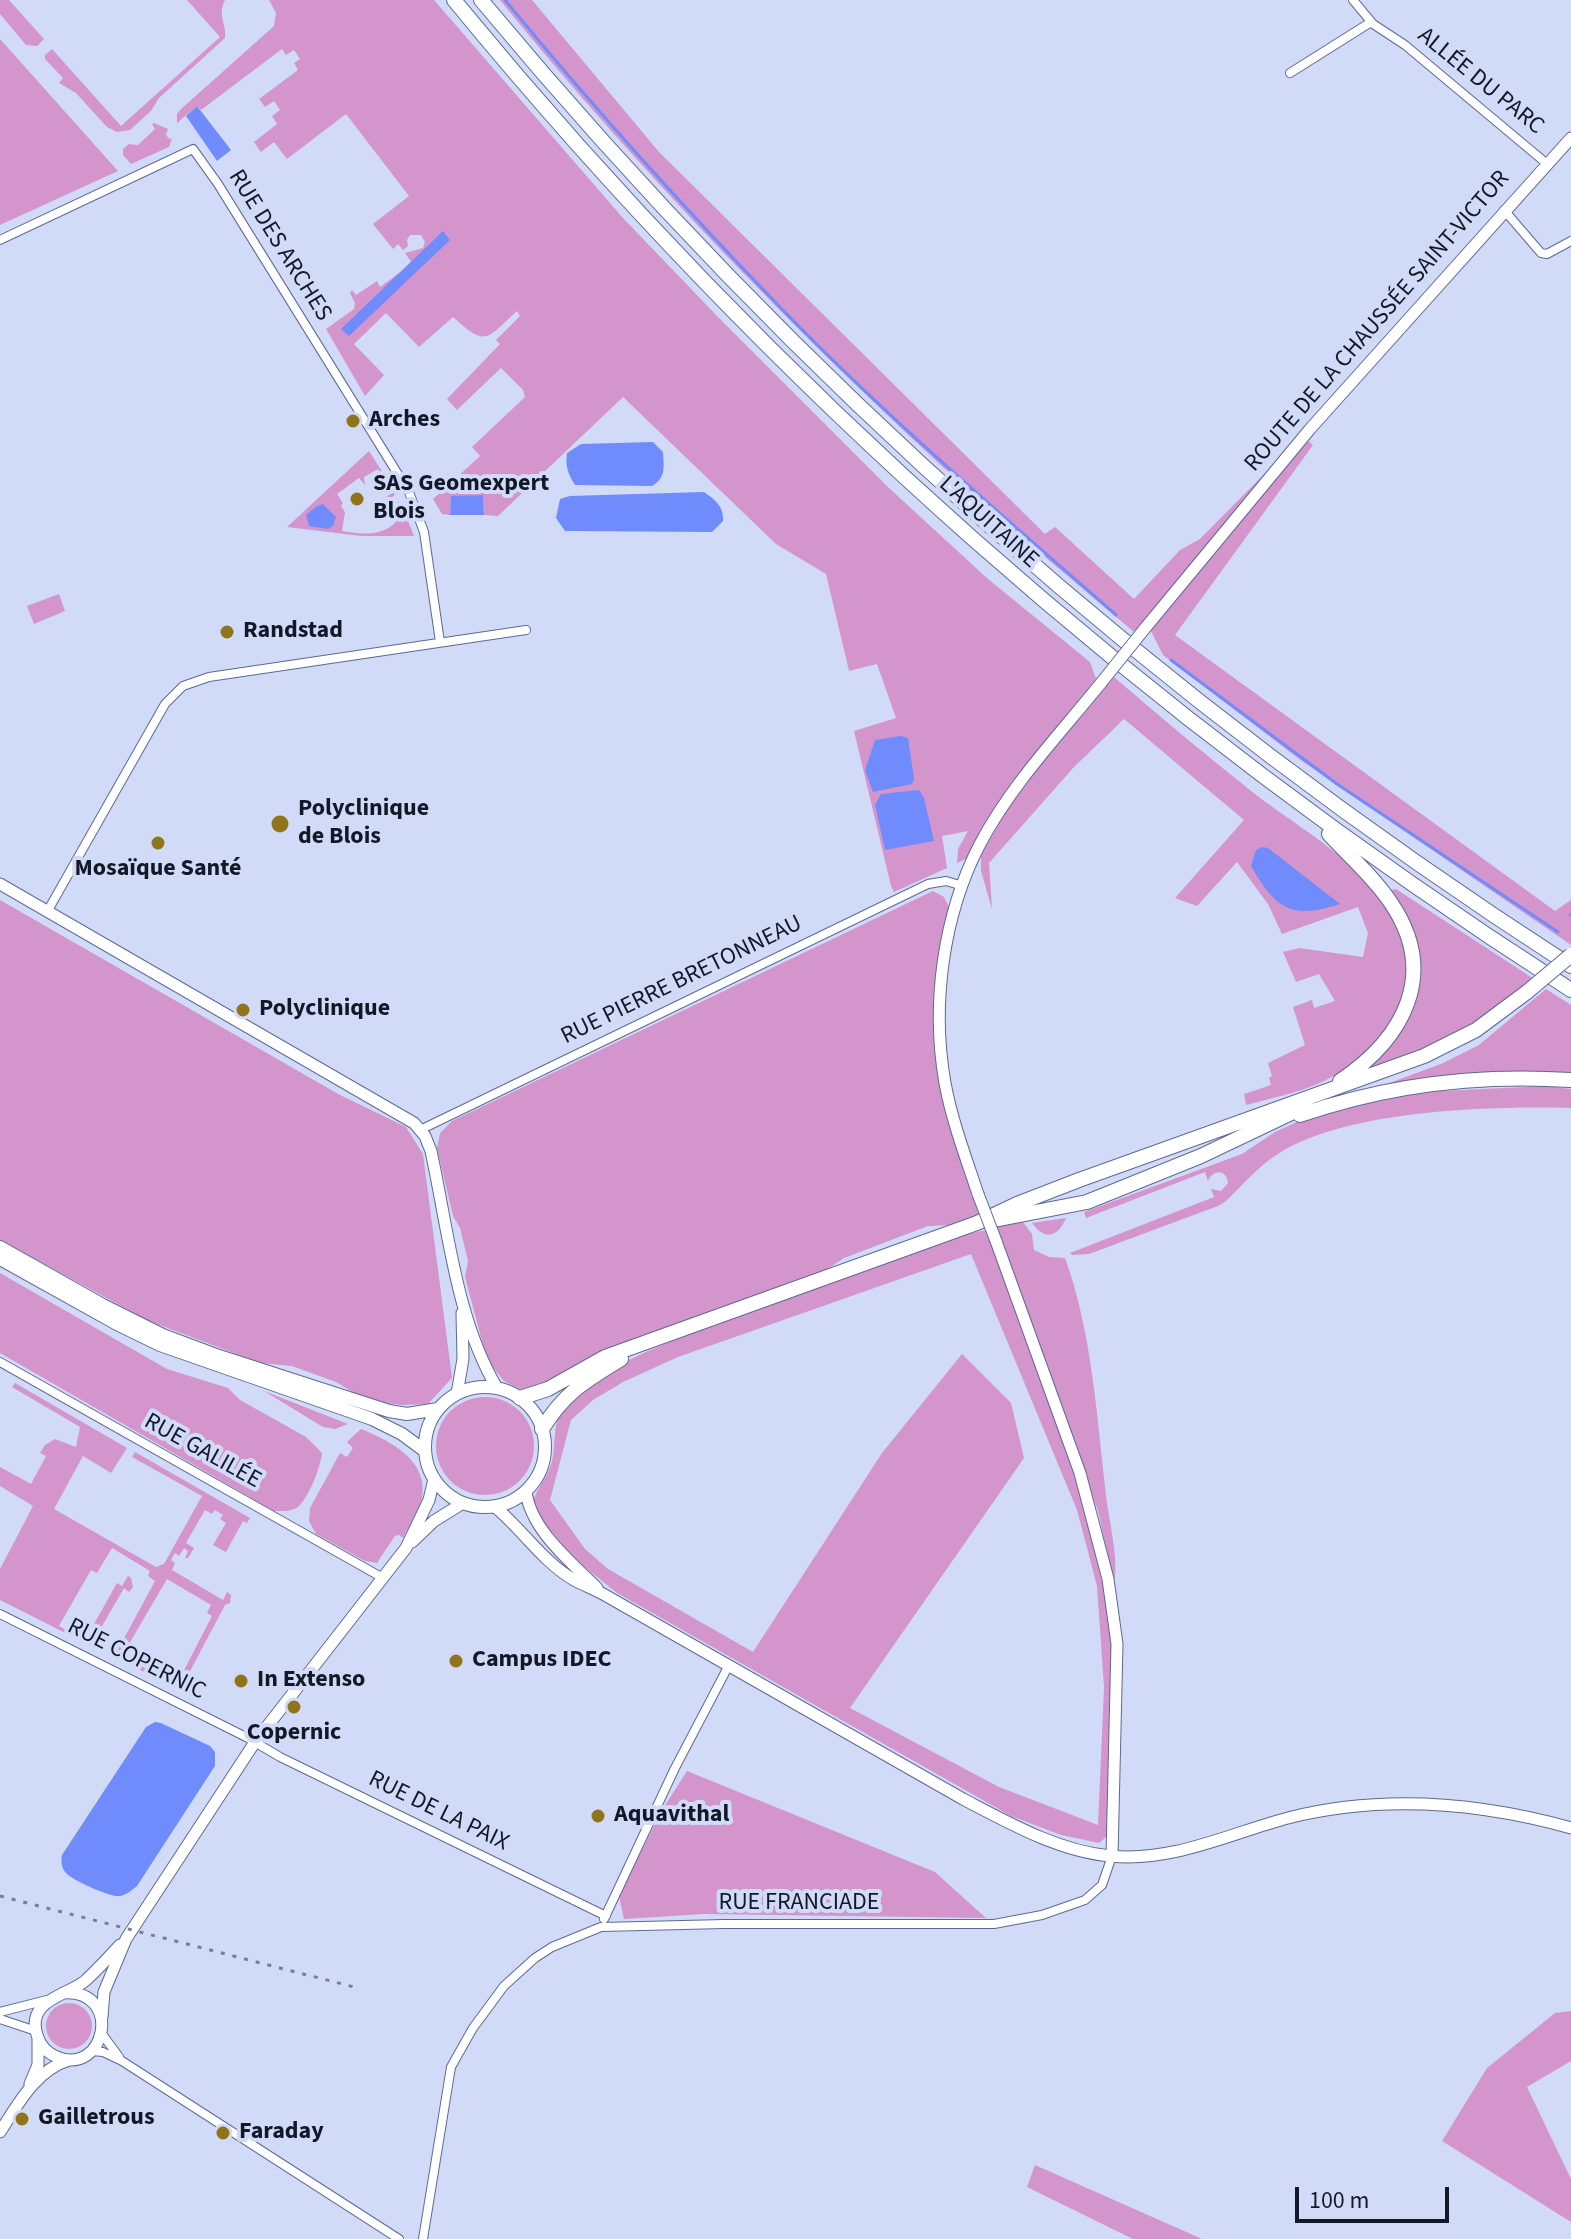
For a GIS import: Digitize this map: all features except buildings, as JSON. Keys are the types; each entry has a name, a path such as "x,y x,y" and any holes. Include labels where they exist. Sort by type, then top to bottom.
{"highway":[{"name":"L'AQUITAINE","path":"454,0 613,184 722,301 835,414 971,539 1072,626 1307,810 1454,914 1571,990"},
{"name":"L'AQUITAINE","path":"481,0 617,158 737,287 849,399 977,517 1105,627 1259,749 1400,852 1571,964"},
{"path":"1307,810 1390,901 1404,927 1412,960 1410,993 1394,1031 1369,1060 1329,1088"},
{"path":"977,1223 1087,1202 1201,1156 1298,1109 1443,1054 1479,1035 1571,955"},
{"path":"520,1398 538,1394 605,1357 977,1223 1042,1194 1441,1049 1490,1020 1571,964"},
{"path":"1273,1123 1345,1101 1419,1086 1482,1080 1571,1080"},
{"path":"542,1429 561,1400 571,1391 642,1345"}],"main road":[{"path":"0,1247 128,1318 191,1346 389,1411 407,1414 438,1409"},
{"path":"0,1259 146,1338 202,1361 372,1419 402,1434 425,1451"},
{"path":"497,1388 520,1398 542,1429 542,1462 536,1477 526,1491 511,1501 478,1507 463,1503 434,1479 425,1451 426,1436 438,1409 457,1394 470,1389 497,1388"}],"street":[{"name":"ALLÉE DU PARC","path":"1353,0 1371,22 1405,45 1546,163"},
{"path":"1290,73 1371,22"},
{"name":"ROUTE DE LA CHAUSSÉE SAINT-VICTOR","path":"1112,1856 1117,1656 1108,1579 1080,1473 978,1194 952,1112 940,1041 946,950 963,886 980,845 1006,803 1146,627 1310,429 1571,138"},
{"name":"RUE DES ARCHES","path":"0,240 193,149 218,184 409,492 420,519 427,552 440,642"},
{"path":"1504,210 1541,253 1547,254 1571,241"},
{"path":"47,912 165,704 183,686 209,677 526,630"},
{"name":"RUE PIERRE BRETONNEAU","path":"420,1130 928,884 946,881 963,886"},
{"path":"0,884 406,1117 420,1130 431,1151 462,1301 480,1357 497,1388"},
{"path":"457,1394 463,1359 462,1301"},
{"name":"RUE GALILÉE","path":"0,1362 383,1578"},
{"path":"406,1548 429,1500 434,1479"},
{"path":"526,1491 535,1518 566,1557 603,1594"},
{"path":"0,2132 27,2091 47,2070 92,2051 98,2044 102,2034 104,1992 126,1939 255,1742 406,1548 434,1521 463,1503"},
{"path":"494,1506 573,1580 998,1817 1075,1849 1112,1856 1169,1852 1291,1817 1391,1804 1482,1807 1571,1828"},
{"name":"RUE COPERNIC","path":"0,1614 255,1742"},
{"path":"601,1927 675,1768 729,1665"},
{"name":"RUE DE LA PAIX","path":"255,1742 606,1916"},
{"name":"RUE FRANCIADE","path":"423,2239 451,2067 504,1986 535,1958 569,1938 601,1927 994,1924 1042,1915 1085,1900 1102,1885 1112,1856"},
{"path":"0,2012 48,2000 84,1981 126,1939"},
{"path":"63,1993 82,1995 92,2001 102,2017"},
{"path":"27,2091 38,2065 37,2015 48,2000"},
{"path":"0,2019 36,2033 48,2052 64,2059 74,2059"},
{"path":"102,2034 122,2061"},
{"path":"92,2051 103,2052 122,2061 399,2239"}],"shaded area":[{"path":"0,0 9,0 44,39 37,46 26,45 0,14"},
{"path":"187,0 225,0 222,11 225,38 159,98 151,111 130,130 117,132 107,127 76,93 59,83 63,78 45,59 52,49 121,126 220,37"},
{"path":"269,0 434,0 623,218 718,317 889,488 988,579 1090,662 1096,679 1004,796 968,858 957,863 958,849 968,831 942,836 947,868 894,892 854,731 896,718 877,664 849,671 826,574 776,544 623,397 498,516 484,515 483,495 451,497 450,515 442,514 433,499 480,456 472,447 525,397 523,390 501,368 457,410 447,399 500,344 496,340 520,316 517,311 486,336 473,333 453,317 419,347 386,313 354,344 384,375 365,396 326,329 354,309 352,290 356,295 377,281 380,287 403,270 342,328 443,232 411,262 405,253 423,248 425,242 421,235 410,235 408,246 403,250 398,244 393,249 373,224 409,196 346,114 287,159 274,142 261,152 254,142 277,124 272,116 280,110 274,101 265,107 259,99 298,70 294,63 300,59 294,50 286,55 282,49 201,110 197,106 177,123 177,114 181,109 274,26 276,13"},
{"path":"500,0 532,0 659,152 1045,534 1055,527 1134,599 1180,550 1200,539 1275,463 1134,632 968,490 844,374 666,192"},
{"path":"0,39 118,171 0,225"},
{"path":"154,123 168,129 166,135 172,138 169,147 131,164 123,155 123,149 129,144 138,145 155,129"},
{"path":"1307,440 1313,445 1175,635 1555,911 1571,900 1571,945 1299,759 1163,655 1151,631"},
{"path":"369,451 395,492 394,496 387,496 393,493 378,469 364,477 365,485 359,478 337,494 345,512 342,531 367,534 389,528 401,516 393,507 397,502 401,503 414,536 361,536 287,527"},
{"path":"59,594 65,611 34,624 27,606"},
{"path":"1114,677 1255,794 1341,857 1372,887 1399,931 1406,957 1406,983 1399,1007 1386,1030 1369,1050 1347,1068 1322,1082 1246,1105 1244,1094 1271,1085 1268,1063 1305,1045 1293,1007 1312,1000 1314,1008 1335,1001 1319,974 1296,982 1283,952 1299,948 1363,957 1368,933 1358,907 1282,934 1268,904 1237,862 1197,906 1175,898 1244,820 1124,719 1074,767 989,863 992,909 981,871 981,856 1003,816 1031,777"},
{"path":"1396,889 1534,979 1466,1030 1423,1051 1366,1071 1388,1048 1412,1010 1417,966 1391,890"},
{"path":"933,891 944,897 949,907 938,1057 945,1111 980,1214 953,1225 928,1226 844,1258 820,1274 535,1389 521,1390 504,1381 487,1360 465,1277 468,1261 460,1228 453,1216 437,1148 440,1133 452,1121"},
{"path":"0,900 340,1095 406,1127 423,1154 452,1378 428,1404 369,1402 336,1382 292,1366 260,1363 149,1321 0,1240"},
{"path":"1546,989 1571,1005 1571,1077 1379,1087 1443,1063 1479,1045"},
{"path":"1546,1086 1571,1089 1571,1108 1462,1110 1382,1119 1344,1127 1281,1152 1218,1206 1089,1254 1070,1253 1214,1197 1211,1189 1221,1191 1228,1183 1227,1178 1220,1172 1208,1181 1205,1172 1086,1218 1084,1212 1242,1154 1275,1132 1306,1118 1419,1092"},
{"path":"1066,1218 1059,1229 1051,1234 1042,1232 1032,1223"},
{"path":"1023,1222 1032,1234 1034,1250 1049,1257 1065,1258 1082,1317 1115,1554 1114,1583 1098,1511 997,1227"},
{"path":"986,1230 1081,1487 1101,1568 1101,1580 1106,1589 1112,1628 1110,1826 1106,1837 1099,1843 1061,1835 1011,1816 617,1593 572,1557 532,1508 552,1462 560,1413 584,1388 607,1372 661,1345 959,1236","holes":["971,1254 1077,1510 1097,1586 1104,1687 1098,1825 999,1787 850,1708 1024,1458 1011,1403 962,1354 882,1453 753,1652 608,1569 585,1549 550,1500 571,1420 593,1400 623,1382 678,1357"]},
{"path":"0,1273 167,1369 228,1388 240,1400 306,1437 322,1453 314,1481 303,1501 293,1509 274,1511 0,1353"},
{"path":"15,1383 127,1448 111,1473 83,1456 54,1509 156,1567 164,1564 202,1496 132,1457 135,1452 250,1518 247,1523 243,1521 226,1552 213,1545 226,1523 220,1519 223,1515 215,1510 212,1514 205,1510 186,1543 194,1548 188,1558 185,1558 188,1551 184,1548 179,1556 175,1553 171,1560 175,1563 172,1570 223,1600 227,1592 231,1595 230,1603 225,1605 180,1690 166,1684 169,1678 178,1682 212,1616 207,1613 211,1605 167,1579 122,1656 151,1671 157,1665 156,1671 162,1674 158,1679 114,1657 155,1581 148,1576 150,1571 112,1548 97,1573 91,1570 59,1626 85,1640 117,1583 122,1586 128,1576 133,1587 129,1592 124,1588 94,1640 99,1645 97,1649 0,1600 0,1569 33,1506 0,1486 0,1467 31,1484 46,1456 40,1453 45,1445 55,1439 76,1447 80,1427 12,1387"},
{"path":"264,1391 348,1424 335,1429 323,1427"},
{"path":"485,1397 504,1401 520,1411 530,1427 534,1446 530,1465 520,1481 504,1491 485,1495 466,1491 450,1481 440,1465 436,1446 440,1427 450,1411 466,1401"},
{"path":"361,1429 405,1454 420,1473 423,1485 419,1508 403,1538 395,1536 377,1563 365,1561 316,1534 309,1521 310,1508 340,1453 347,1457 353,1448 347,1442"},
{"path":"687,1771 935,1872 986,1918 704,1914 624,1919 619,1896 662,1810"},
{"path":"69,2003 78,2004 85,2010 91,2017 91,2035 85,2042 78,2048 69,2049 60,2048 53,2042 47,2035 46,2026 47,2017 53,2010 60,2004"},
{"path":"1571,2011 1571,2061 1527,2087 1571,2179 1571,2222 1442,2141 1487,2068 1555,2013"},
{"path":"1035,2165 1202,2239 1133,2239 1027,2187"}],"water":[{"path":"197,106 231,150 217,161 186,116"},
{"path":"443,231 450,240 349,336 341,329"},
{"path":"653,442 663,452 664,467 662,476 652,486 575,485 569,473 567,453 581,444"},
{"path":"704,492 718,504 723,516 723,521 712,532 565,531 556,518 560,499 570,496"},
{"path":"483,495 484,515 450,515 451,496"},
{"path":"323,504 336,517 333,526 328,529 309,526 306,515"},
{"path":"901,736 908,738 914,779 912,784 873,792 865,770 875,740"},
{"path":"919,790 924,798 934,841 885,850 875,805 881,794"},
{"path":"1268,848 1340,904 1309,911 1286,907 1277,901 1251,866 1256,850"},
{"path":"155,1722 210,1746 215,1752 215,1766 137,1886 115,1896 83,1884 66,1873 62,1855 146,1727"}],"waterway":[{"path":"505,0 640,156 744,270 820,347 945,464 1116,615"},
{"path":"1171,660 1337,784 1558,932"}],"railway":[{"path":"0,1896 354,1987"}],"place":[{"name":"Arches","path":"353,421"},
{"name":"SAS Geomexpert Blois","path":"357,499"},
{"name":"Randstad","path":"227,632"},
{"name":"Polyclinique de Blois","path":"280,824"},
{"name":"Mosaïque Santé","path":"158,843"},
{"name":"Polyclinique","path":"243,1010"},
{"name":"Campus IDEC","path":"456,1661"},
{"name":"In Extenso","path":"241,1681"},
{"name":"Copernic","path":"294,1707"},
{"name":"Aquavithal","path":"598,1816"},
{"name":"Gailletrous","path":"22,2119"},
{"name":"Faraday","path":"223,2133"}]}
